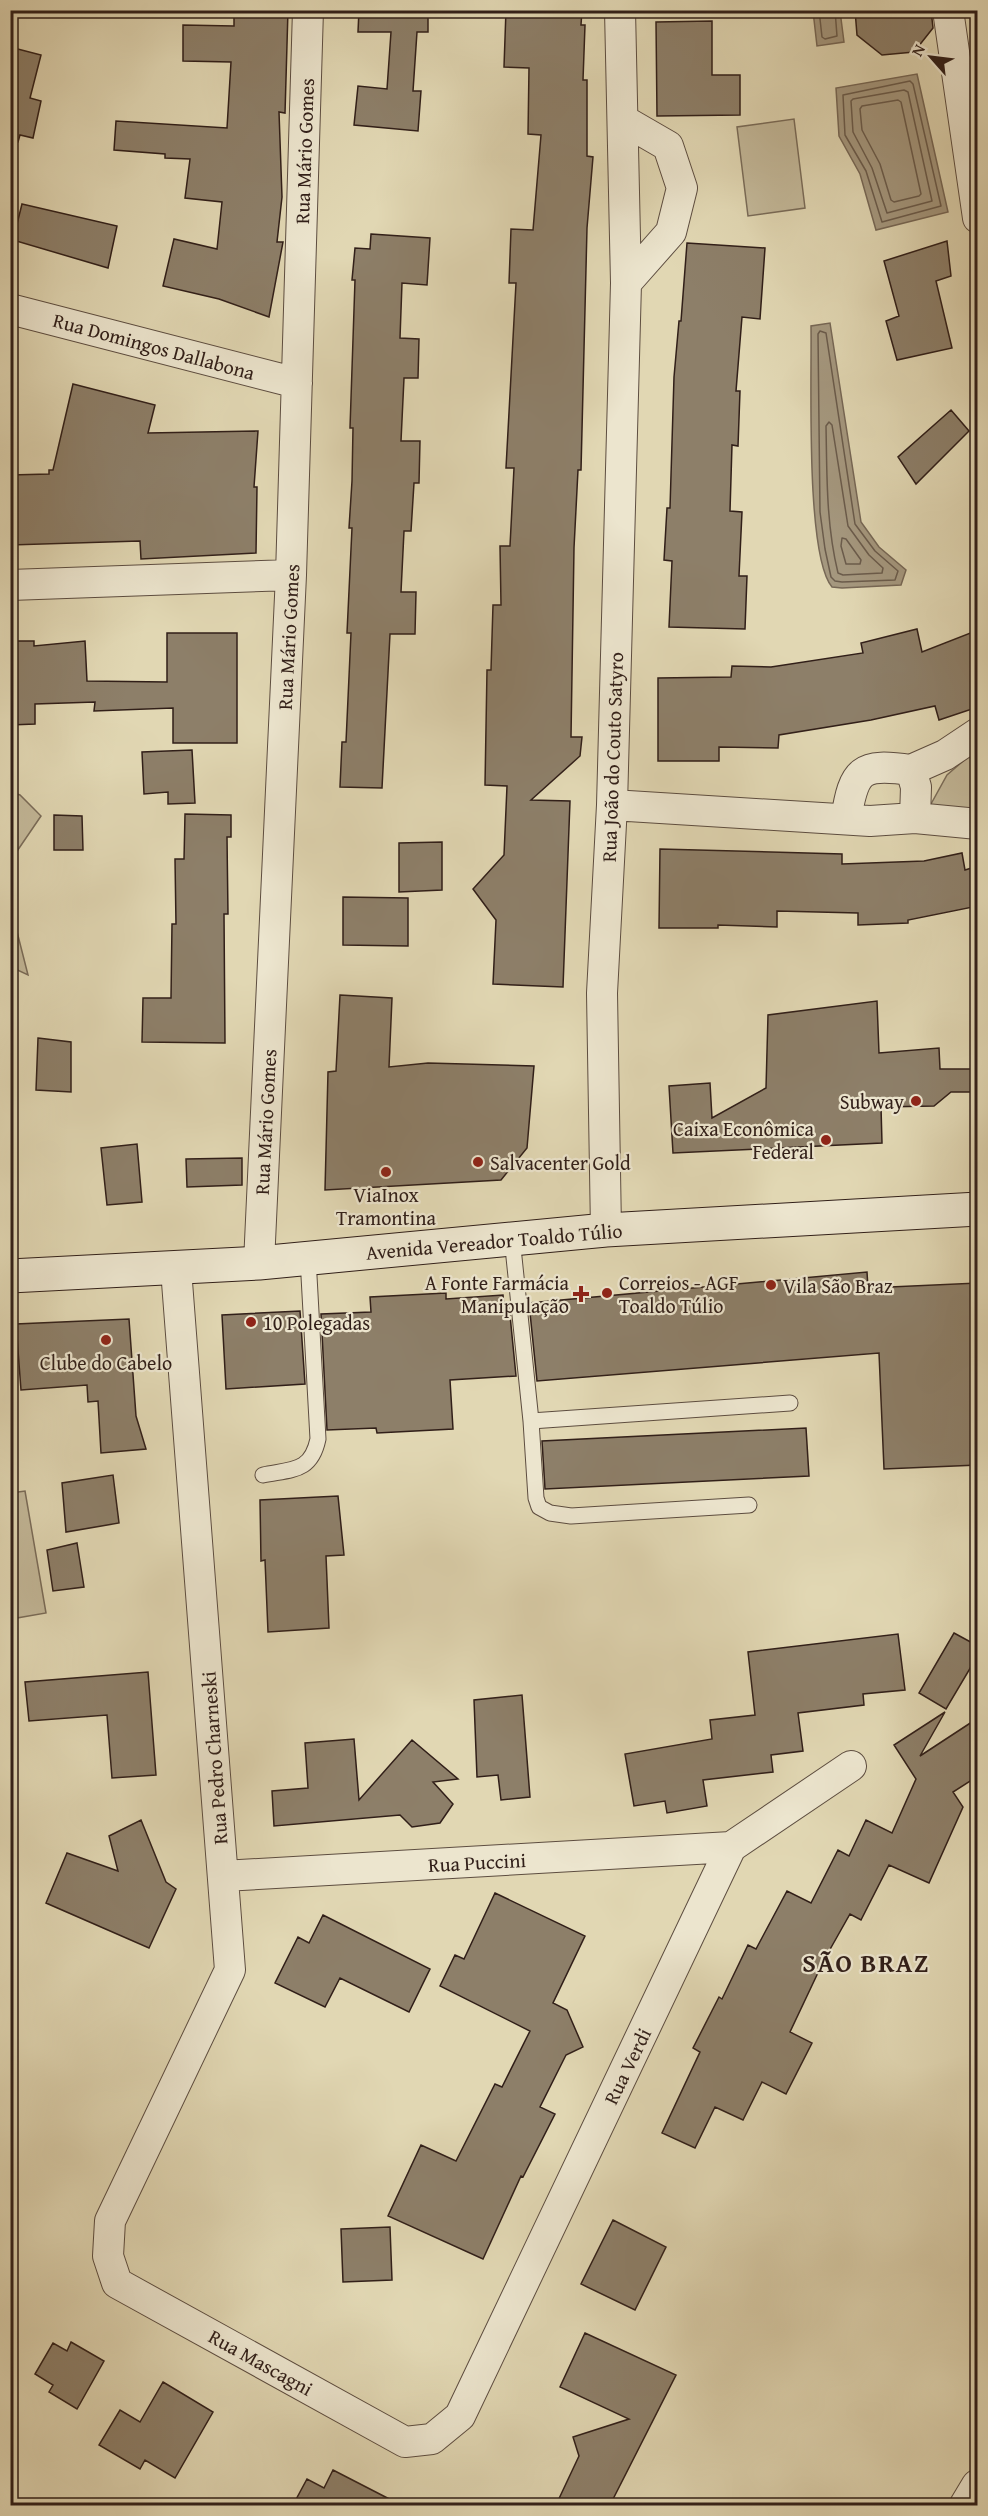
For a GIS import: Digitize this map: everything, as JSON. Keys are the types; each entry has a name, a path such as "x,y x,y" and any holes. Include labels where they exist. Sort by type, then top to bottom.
{"main road":[{"name":"Avenida Vereador Toaldo Túlio","path":"10,1276 259,1263 606,1230 978,1209"}],"street":[{"name":"Rua Mário Gomes","path":"259,1263 291,575 308,10"},
{"name":"Rua João do Couto Satyro","path":"606,1230 602,993 612,805 626,283 620,10"},
{"path":"948,10 977,212"},
{"path":"623,120 668,146 682,188 671,232 626,283"},
{"name":"Rua Domingos Dallabona","path":"10,309 297,383"},
{"path":"10,585 291,575"},
{"path":"846,819 851,789 860,775 874,766 911,770 945,755 978,733"},
{"path":"911,770 916,787 915,818"},
{"path":"612,805 870,821 915,818 978,824"},
{"name":"Rua Pedro Charneski","path":"110,2221 230,1970 176,1269"},
{"path":"731,1847 851,1766"},
{"name":"Rua Puccini","path":"223,1876 731,1847"},
{"name":"Rua Verdi","path":"460,2416 731,1847"},
{"name":"Rua Mascagni","path":"110,2221 108,2256 117,2283 405,2442 432,2439 460,2416"}],"lane":[{"path":"512,1238 531,1421 536,1498 539,1507 550,1513 571,1516 749,1505"},
{"path":"263,1475 305,1466 315,1454 318,1439 308,1258"},
{"path":"531,1421 790,1404"}],"shaded area":[{"path":"794,119 805,208 748,216 737,127"},
{"path":"977,749 977,818 926,813 947,775"},
{"path":"11,792 20,795 41,816 11,860"},
{"path":"11,908 28,975 11,967"},
{"path":"25,1491 46,1613 11,1619 11,1493"}],"water":[{"path":"813,11 840,11 844,42 817,46"},
{"path":"917,74 948,212 876,230 860,174 839,136 836,88"},
{"path":"830,323 861,522 879,547 906,570 901,585 832,587 823,569 817,540 812,463 811,326"}],"building":[{"path":"234,10 288,10 285,113 279,112 282,197 277,242 283,242 269,317 219,299 163,286 174,239 217,249 222,202 185,198 190,159 165,158 165,154 114,150 116,121 227,128 231,62 183,61 183,25 234,26"},
{"path":"359,10 428,10 428,32 417,32 413,91 421,91 418,131 354,125 358,86 387,89 391,32 358,32"},
{"path":"506,10 582,10 581,25 585,25 583,80 587,80 587,156 593,157 587,228 581,470 578,470 574,548 571,737 582,737 580,756 531,800 570,801 563,987 493,984 496,920 473,889 504,855 507,786 485,785 487,670 491,670 493,605 501,605 500,546 510,546 514,468 506,468 516,283 509,283 511,229 533,230 541,135 528,134 529,68 504,67"},
{"path":"855,10 931,10 933,28 914,52 882,55 857,35"},
{"path":"712,21 712,75 740,75 740,115 657,116 656,22"},
{"path":"10,47 41,55 30,98 41,101 33,138 20,135 18,142 10,141"},
{"path":"22,204 117,226 108,268 13,240"},
{"path":"371,234 430,238 427,285 402,283 400,338 419,339 418,378 404,378 401,441 420,441 419,483 414,483 411,531 404,531 401,592 416,592 415,634 390,634 382,788 340,787 342,742 346,742 351,633 347,633 352,528 349,528 353,428 350,428 355,280 352,280 355,248 370,249"},
{"path":"947,241 951,276 936,281 952,348 897,360 886,321 899,316 884,261"},
{"path":"687,243 765,248 760,319 742,317 736,391 740,391 738,446 732,445 730,511 742,512 739,576 747,576 745,629 669,627 672,561 664,560 667,508 670,508 674,377"},
{"path":"73,384 155,405 148,433 258,431 254,487 257,487 256,553 141,559 140,541 10,545 10,475 49,474 49,470 53,470"},
{"path":"951,410 969,431 916,484 898,457"},
{"path":"917,629 922,652 978,630 978,707 939,720 935,706 871,720 779,735 778,748 719,747 719,761 658,761 658,678 731,677 732,666 771,667 863,653 861,643"},
{"path":"167,633 237,633 237,743 173,743 173,708 94,711 95,702 35,704 35,724 10,725 10,641 34,641 34,646 85,641 87,681 167,682"},
{"path":"192,750 195,803 168,804 168,792 144,794 142,752"},
{"path":"185,814 231,815 231,837 227,837 228,914 224,914 225,1043 142,1042 143,998 171,998 172,924 176,924 175,859 184,859"},
{"path":"54,815 82,816 83,850 54,850"},
{"path":"442,842 442,890 399,892 399,843"},
{"path":"660,849 842,854 842,864 924,861 962,853 965,870 978,866 978,906 908,920 908,923 858,925 858,913 777,911 777,927 718,925 718,928 659,928"},
{"path":"343,897 408,898 408,946 343,945"},
{"path":"340,995 392,998 389,1067 428,1063 534,1066 527,1148 501,1180 325,1190 328,1072 336,1071"},
{"path":"877,1001 879,1053 939,1048 940,1069 978,1069 978,1092 951,1092 934,1106 881,1107 882,1143 673,1153 669,1086 710,1083 712,1118 766,1088 768,1015"},
{"path":"38,1038 71,1042 71,1092 36,1090"},
{"path":"137,1144 142,1202 107,1205 101,1148"},
{"path":"242,1158 242,1185 187,1187 186,1159"},
{"path":"867,1272 868,1288 978,1283 978,1465 884,1469 879,1353 537,1381 529,1303"},
{"path":"446,1293 446,1299 503,1295 504,1306 509,1305 516,1376 450,1380 453,1429 377,1433 376,1428 327,1430 321,1314 371,1312 370,1297"},
{"path":"300,1311 305,1384 226,1389 222,1315"},
{"path":"129,1319 136,1416 146,1449 101,1453 98,1401 88,1402 87,1385 21,1390 16,1324"},
{"path":"806,1428 809,1476 545,1489 542,1441"},
{"path":"113,1475 119,1523 66,1532 62,1483"},
{"path":"338,1496 344,1555 326,1556 329,1628 268,1632 265,1560 261,1561 260,1500"},
{"path":"77,1543 84,1587 53,1591 47,1550"},
{"path":"954,1633 978,1646 978,1655 946,1709 919,1693"},
{"path":"898,1634 905,1690 863,1694 864,1705 798,1713 803,1751 771,1755 773,1772 703,1780 707,1806 667,1813 665,1801 634,1806 625,1754 712,1739 710,1720 755,1715 748,1652"},
{"path":"148,1672 156,1775 112,1778 107,1715 29,1721 25,1682"},
{"path":"522,1695 530,1797 501,1800 498,1775 477,1777 474,1700"},
{"path":"945,1712 920,1756 978,1718 978,1776 953,1792 963,1807 929,1883 889,1865 861,1920 850,1914 824,1960 790,2032 812,2043 786,2094 762,2082 743,2120 715,2107 695,2148 662,2133 700,2052 693,2048 719,1997 722,1999 748,1945 756,1949 787,1891 811,1903 838,1850 849,1856 866,1820 892,1833 916,1779 894,1745"},
{"path":"354,1739 359,1800 412,1740 458,1779 433,1782 453,1804 440,1823 412,1827 400,1815 274,1826 272,1791 308,1788 305,1743"},
{"path":"141,1820 166,1882 176,1889 149,1948 46,1903 67,1853 118,1871 109,1836"},
{"path":"495,1893 585,1936 553,2003 567,2010 583,2047 566,2055 540,2107 555,2114 523,2177 521,2176 483,2259 388,2216 421,2145 456,2161 495,2084 502,2087 530,2031 440,1986 455,1955 464,1959"},
{"path":"323,1915 430,1969 409,2012 340,1978 325,2007 275,1983 298,1937 309,1943"},
{"path":"613,2220 666,2247 635,2310 581,2284"},
{"path":"390,2227 392,2280 343,2282 341,2229"},
{"path":"585,2333 676,2375 610,2505 556,2505 579,2456 573,2437 629,2419 560,2387"},
{"path":"71,2342 104,2361 77,2409 49,2392 53,2385 35,2374 53,2343 67,2351"},
{"path":"163,2382 213,2412 175,2478 145,2460 140,2469 99,2445 120,2410 140,2422"},
{"path":"333,2470 401,2505 293,2505 307,2479 324,2488"}],"place":[{"name":"Subway","path":"916,1101"},
{"name":"Caixa Econômica Federal","path":"826,1140"},
{"name":"Salvacenter Gold","path":"478,1162"},
{"name":"ViaInox Tramontina","path":"386,1172"},
{"name":"Vila São Braz","path":"771,1285"},
{"name":"Correios - AGF Toaldo Túlio","path":"607,1293"},
{"name":"A Fonte Farmácia Manipulação","path":"581,1294"},
{"name":"10 Polegadas","path":"251,1322"},
{"name":"Clube do Cabelo","path":"106,1340"}],"district":[{"name":"SÃO BRAZ","path":"866,1962"}]}
